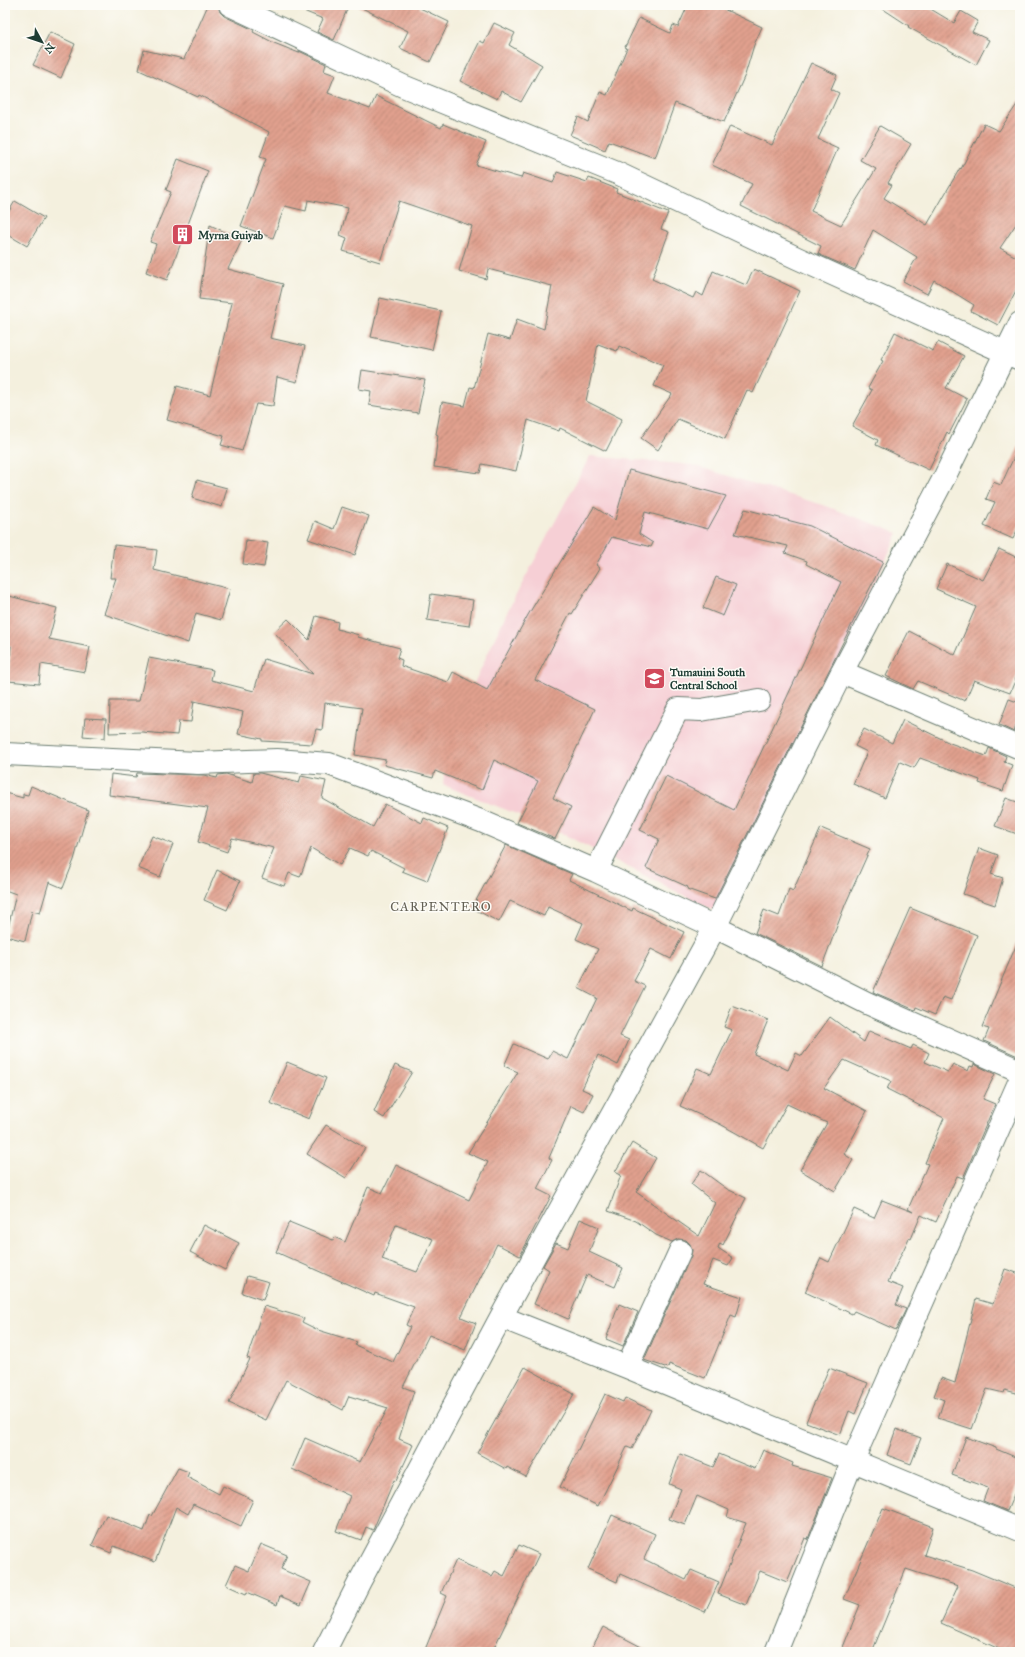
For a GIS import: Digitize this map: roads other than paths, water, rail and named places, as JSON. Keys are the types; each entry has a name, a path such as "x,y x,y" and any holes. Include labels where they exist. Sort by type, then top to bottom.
{"street":[{"path":"230,5 403,86 617,173 797,258 1012,355"},
{"path":"324,1652 360,1581 502,1317 715,927 842,672 945,476 1012,355 1020,323"},
{"path":"842,672 1020,748"},
{"path":"596,871 678,709 701,710 759,700"},
{"path":"5,754 198,763 277,760 329,764 482,820 596,871 715,927 867,1003 1020,1071"},
{"path":"776,1652 853,1460 1020,1080"},
{"path":"627,1367 680,1251"},
{"path":"502,1317 627,1367 1020,1530"}],"place":[{"name":"Myrna Guiyab","path":"182,235"},
{"name":"Tumauini South Central School","path":"654,678"}],"district":[{"name":"CARPENTERO","path":"441,907"}]}
